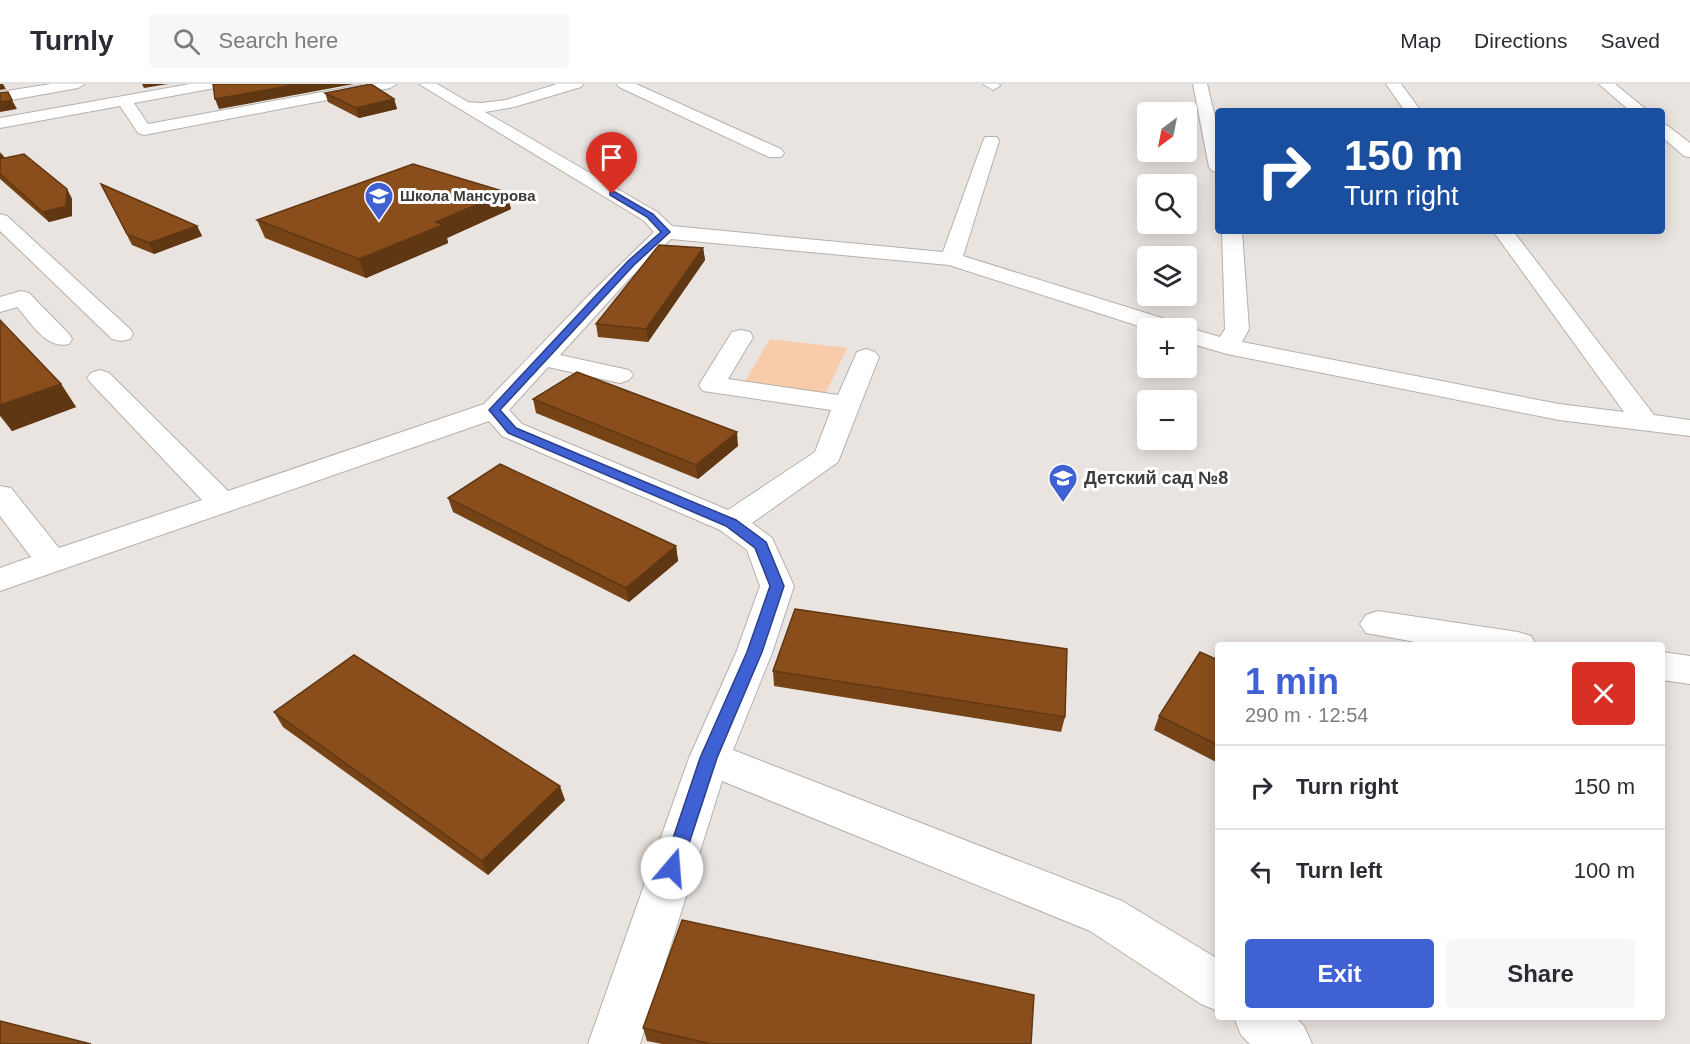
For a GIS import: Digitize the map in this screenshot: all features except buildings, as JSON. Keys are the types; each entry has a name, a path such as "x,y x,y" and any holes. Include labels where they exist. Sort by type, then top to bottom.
{"street":[{"path":"0,97 78,84"},
{"path":"0,123 104,98 124,100 214,84 239,112"},
{"path":"124,100 144,130 390,84"},
{"path":"426,84 650,216 666,232 951,259 1138,318"},
{"path":"624,84 775,153"},
{"path":"1200,84 1215,153"},
{"path":"1393,84 1411,108"},
{"path":"1606,84 1636,108"},
{"path":"474,111 502,107 568,85"},
{"path":"1665,131 1690,152"},
{"path":"951,259 992,141"},
{"path":"0,220 121,334"},
{"path":"0,580 494,410 544,359 631,263 666,232"},
{"path":"1227,347 1237,330 1232,234"},
{"path":"1505,234 1646,423"},
{"path":"0,305 21,298 60,339"},
{"path":"741,337 712,385 847,404"},
{"path":"1197,337 1227,347 1559,412 1690,428"},
{"path":"731,523 828,456 866,357"},
{"path":"544,359 620,375"},
{"path":"100,378 222,503"},
{"path":"494,410 512,430 731,523 761,545 777,586 754,652 709,758 614,1044"},
{"path":"0,495 52,562"},
{"path":"1378,624 1498,642"},
{"path":"1665,666 1690,670"},
{"path":"709,758 1106,916 1215,985"},
{"path":"1262,1020 1286,1044"}],"shaded area":[{"path":"770,339 847,348 826,393 744,383"}],"place":[{"name":"Школа Мансурова","path":"379,222"},
{"name":"Детский сад №8","path":"1063,504"}],"route":[{"path":"612,194 650,216 666,232 631,263 544,359 494,410 512,430 731,523 761,545 777,586 754,652 709,758 672,868"}]}
